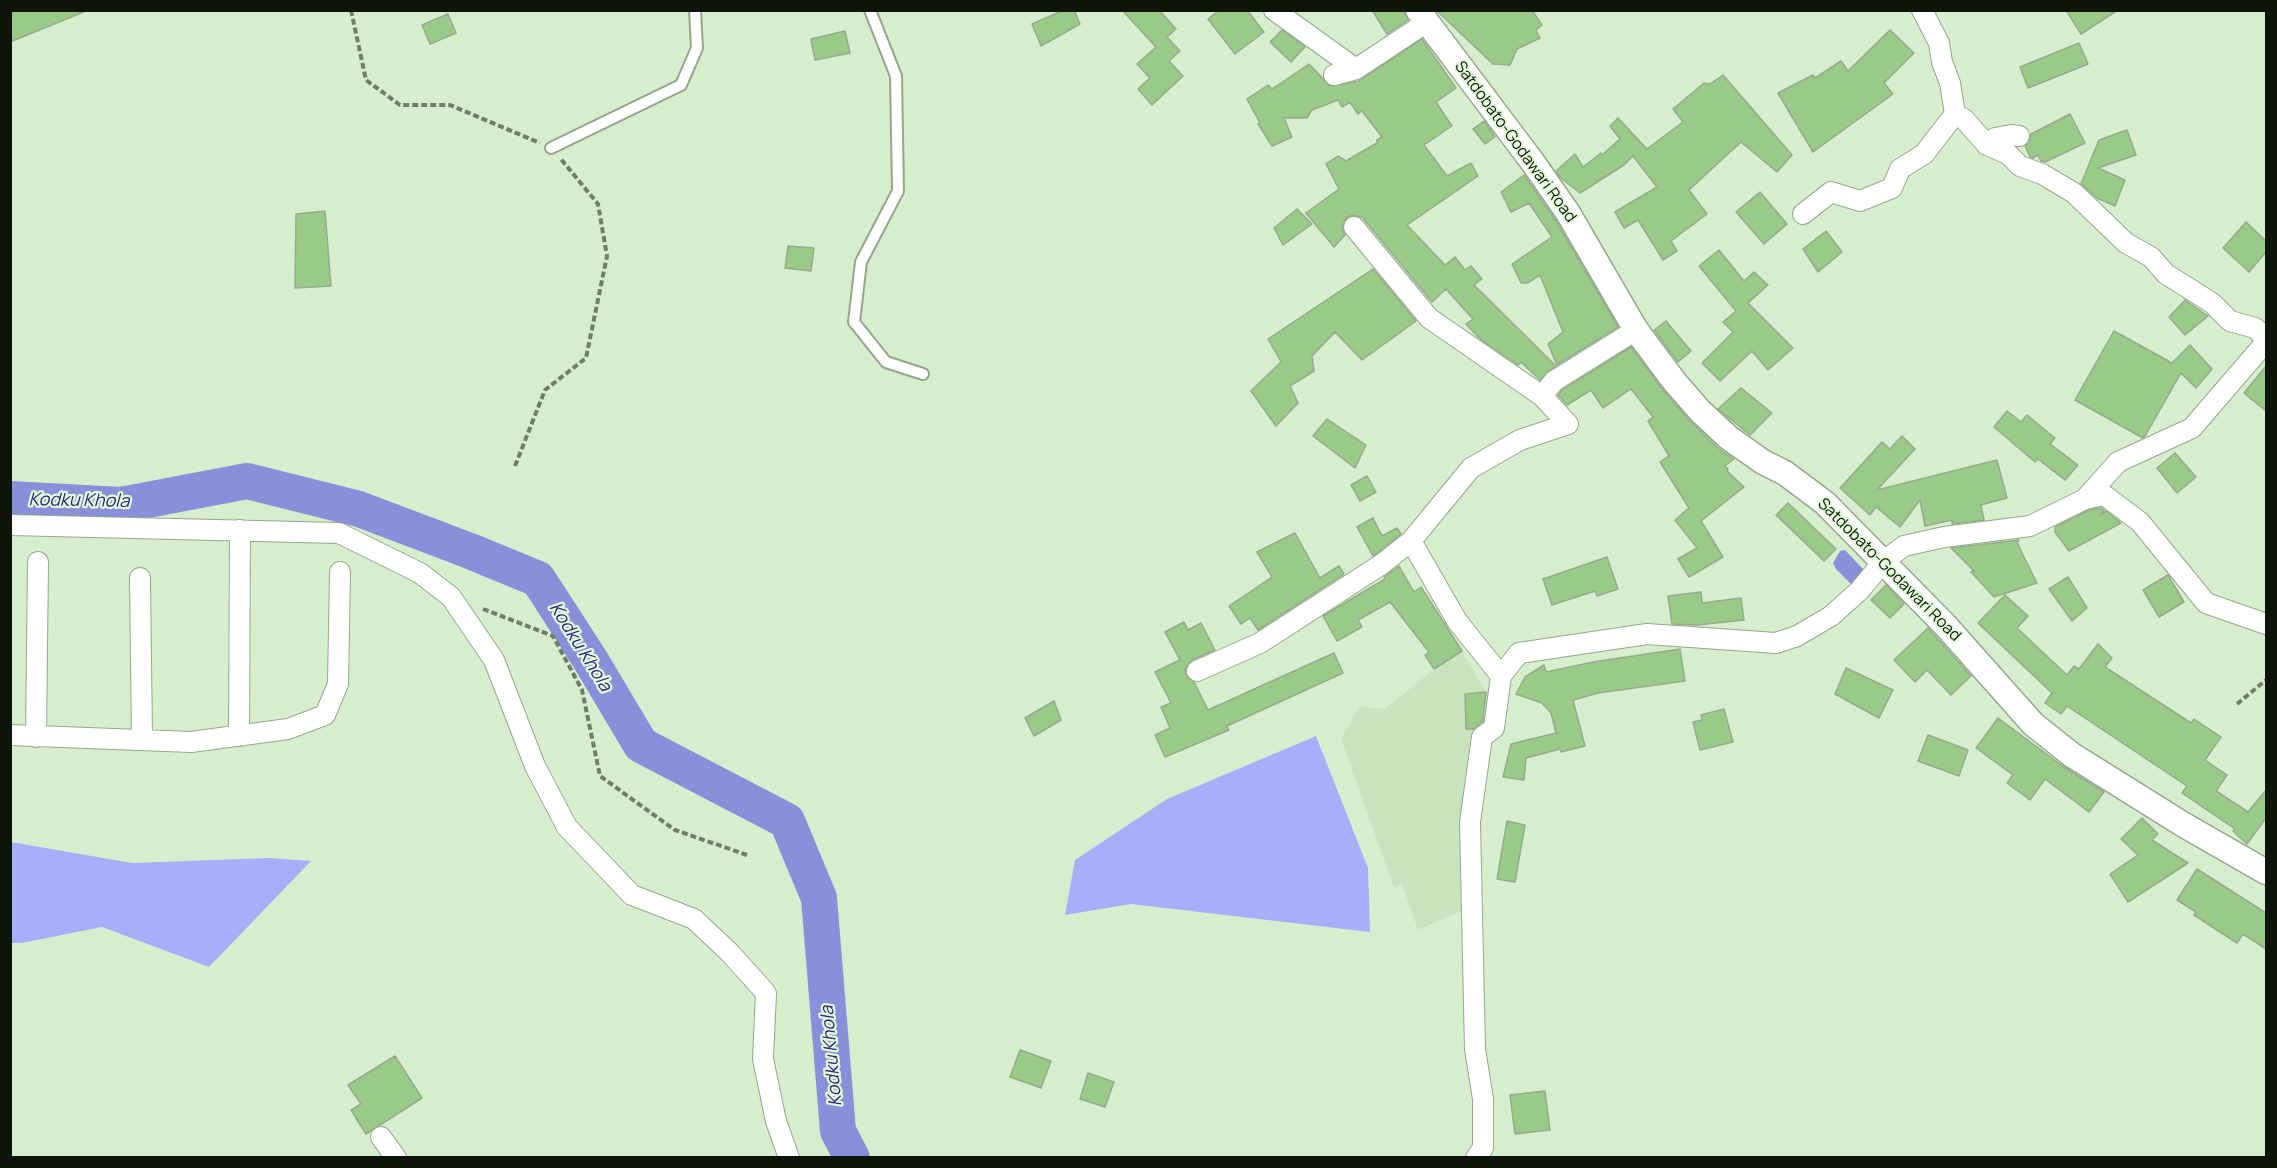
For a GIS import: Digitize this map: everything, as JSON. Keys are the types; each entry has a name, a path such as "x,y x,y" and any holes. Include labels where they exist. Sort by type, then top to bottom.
{"street":[{"path":"1274,10 1356,69"},
{"path":"1803,214 1831,192 1860,201 1893,188 1900,169 1924,154 1955,114 1950,83 1942,62 1939,43 1922,10"},
{"path":"1334,75 1356,69 1422,16"},
{"name":"Satdobato-Godawari Road","path":"1422,16 1500,118 1568,213 1636,330 1674,381 1714,424 1729,438 1763,462 1785,473 1825,503 1946,626 2033,724 2072,755 2184,825 2266,872"},
{"path":"1955,114 1964,120 1987,145 2008,154 2020,166 2042,174 2074,193 2126,243 2151,257 2166,274 2212,303 2230,321 2255,328 2266,340 2192,428 2118,462 2085,499"},
{"path":"1987,145 1995,138 2019,136"},
{"path":"1197,671 1260,643 1382,564 1411,541 1471,468 1520,440 1568,424 1542,396 1429,318 1354,227"},
{"path":"1542,396 1554,381 1636,330"},
{"path":"1484,1154 1483,1099 1475,1049 1470,822 1482,737 1494,728 1501,676 1519,653 1647,634 1776,643 1797,636 1831,616 1859,591 1884,561 1904,546 1944,537 2030,526 2085,499 2104,495 2140,522 2205,603 2266,624"},
{"path":"10,525 339,533 420,573 451,597 494,660 535,766 567,827 633,895 694,919 730,953 766,993 763,1059 776,1121 789,1158"},
{"path":"239,736 240,530"},
{"path":"1411,541 1456,621 1501,676"},
{"path":"36,736 38,562"},
{"path":"10,735 191,742 288,729 325,715 338,684 340,572"},
{"path":"140,579 142,740"},
{"path":"381,1137 396,1158"}],"lane":[{"path":"551,147 681,85 697,48 695,10"},
{"path":"870,10 896,76 898,191 861,262 854,322 886,362 923,374"}],"path":[{"path":"351,10 366,80 400,105 450,105 551,147 598,204 607,256 586,358 545,390 515,466"},
{"path":"451,597 553,636 582,690 600,776 675,831 747,855"},
{"path":"2237,705 2266,680"}],"shaded area":[{"path":"1845,550 1864,570 1864,575 1853,586 1833,563 1840,551"},
{"path":"1453,636 1486,692 1489,730 1473,906 1418,930 1402,884 1394,888 1341,738 1360,706 1385,709 1434,669 1425,655"},
{"path":"1316,736 1368,868 1370,932 1131,904 1065,915 1075,860 1167,799"},
{"path":"11,842 132,863 270,858 311,861 209,967 102,927 22,943 11,943"}],"building":[{"path":"10,10 86,10 86,11 10,42"},
{"path":"1064,10 1074,10 1080,24 1041,46 1032,24"},
{"path":"1122,10 1159,10 1176,29 1167,37 1180,51 1169,61 1183,76 1152,105 1138,89 1150,78 1137,64 1156,47"},
{"path":"1219,10 1247,10 1264,32 1235,54 1208,19"},
{"path":"1372,10 1403,10 1408,20 1387,34"},
{"path":"1436,10 1532,10 1542,25 1536,30 1540,38 1517,49 1510,65 1493,64"},
{"path":"2066,10 2118,10 2081,34"},
{"path":"448,14 456,33 430,44 422,25"},
{"path":"1282,30 1305,47 1291,62 1270,42"},
{"path":"1890,30 1914,53 1884,83 1893,94 1813,152 1778,93 1813,75 1815,78 1841,61 1848,71"},
{"path":"845,31 850,53 815,60 811,39"},
{"path":"1422,39 1456,88 1436,102 1452,126 1424,145 1447,176 1471,163 1478,176 1407,225 1445,265 1455,257 1465,270 1471,266 1482,279 1474,285 1556,366 1540,380 1521,362 1518,365 1480,339 1466,324 1473,319 1446,289 1432,302 1362,217 1353,215 1346,218 1342,228 1345,235 1334,247 1306,213 1339,189 1326,164 1338,156 1346,161 1377,143 1377,140 1382,137 1362,111 1358,114 1350,102 1342,107 1338,100 1312,110 1307,118 1284,118 1292,137 1272,146 1258,124 1260,123 1247,99 1268,85 1272,89 1309,64 1330,86 1359,81"},
{"path":"2079,43 2088,64 2028,88 2020,67"},
{"path":"1723,75 1792,155 1777,172 1741,142 1689,190 1707,214 1671,241 1677,251 1663,260 1638,220 1624,228 1615,212 1657,187 1633,156 1624,165 1580,193 1556,171 1575,154 1583,167 1601,153 1602,155 1620,139 1610,126 1618,118 1647,149 1683,122 1673,109 1704,83 1710,84"},
{"path":"2070,114 2085,143 2045,162 2041,161 2038,155 2030,157 2025,146 2029,143 2031,134"},
{"path":"1484,121 1495,137 1485,144 1473,129"},
{"path":"2127,130 2136,155 2098,168 2125,180 2115,206 2097,198 2081,184 2099,140"},
{"path":"1524,175 1556,221 1618,327 1557,365 1548,344 1563,332 1540,275 1528,283 1521,283 1512,264 1552,237 1529,203 1511,212 1501,192"},
{"path":"1760,192 1787,224 1764,244 1736,212"},
{"path":"1297,209 1312,224 1283,245 1274,228"},
{"path":"325,211 331,286 295,288 296,214"},
{"path":"2246,222 2266,241 2266,252 2249,272 2223,248"},
{"path":"1826,231 1842,252 1818,272 1803,249"},
{"path":"788,246 814,248 811,271 785,268"},
{"path":"1719,250 1744,281 1754,272 1768,285 1748,303 1793,348 1768,370 1752,351 1720,381 1702,363 1733,332 1723,322 1736,311 1699,266"},
{"path":"1373,269 1416,321 1362,360 1335,332 1312,356 1314,371 1290,386 1298,403 1276,426 1251,391 1281,362 1268,339"},
{"path":"2185,300 2208,316 2185,335 2169,317"},
{"path":"1666,321 1691,351 1678,362 1654,330"},
{"path":"2114,331 2172,363 2190,345 2212,369 2196,388 2181,373 2143,438 2075,400"},
{"path":"1631,347 1689,420 1719,449 1734,459 1725,466 1727,471 1744,487 1701,521 1723,557 1689,577 1678,559 1697,548 1675,520 1689,508 1660,462 1669,456 1648,421 1653,417 1631,389 1603,408 1591,390 1567,405 1558,395 1562,390"},
{"path":"2266,366 2266,411 2244,393"},
{"path":"1741,388 1772,413 1750,435 1718,409"},
{"path":"2007,411 2021,422 2027,415 2055,438 2050,444 2078,465 2065,480 2038,459 2035,462 1994,427"},
{"path":"1327,419 1366,445 1355,468 1313,436"},
{"path":"1902,436 1915,449 1877,490 1997,460 2007,498 1981,505 1984,520 1952,524 1952,520 1925,526 1920,500 1900,527 1876,507 1870,515 1840,488 1882,442 1890,449"},
{"path":"2175,453 2196,477 2177,493 2157,468"},
{"path":"1367,476 1376,492 1360,501 1351,485"},
{"path":"1788,503 1836,549 1824,561 1776,515"},
{"path":"2101,508 2104,510 2101,515 2106,511 2121,523 2069,551 2055,532 2055,527 2089,510"},
{"path":"1373,518 1382,536 1397,528 1401,534 1373,556 1357,527"},
{"path":"1295,533 1320,578 1339,566 1344,574 1258,630 1250,618 1241,624 1229,606 1272,577 1257,552"},
{"path":"2019,540 2017,542 2037,583 1994,597 1971,572 1974,571 1951,548"},
{"path":"1607,557 1618,589 1597,596 1595,591 1552,605 1543,579"},
{"path":"1399,566 1414,592 1421,587 1462,651 1434,669 1425,655 1429,652 1390,602 1358,620 1362,627 1337,641 1323,616 1385,579 1384,577"},
{"path":"2168,575 2184,602 2159,617 2143,590"},
{"path":"2068,577 2087,608 2072,621 2049,589"},
{"path":"1886,585 1904,604 1890,618 1871,600"},
{"path":"1701,592 1702,603 1741,598 1744,620 1697,625 1672,624 1668,596"},
{"path":"2005,595 2028,616 2017,628 2067,675 2074,666 2079,669 2098,644 2112,658 2105,667 2191,723 2194,719 2221,737 2205,760 2227,775 2216,791 2248,812 2266,790 2266,818 2247,844 2233,831 2235,829 2182,793 2187,786 2067,706 2061,714 2045,703 2052,693 1978,623"},
{"path":"1184,622 1188,630 1201,623 1215,650 1192,660 1185,669 1186,676 1194,682 1208,710 1334,653 1343,673 1227,726 1229,730 1165,757 1155,735 1170,728 1161,707 1171,703 1155,672 1180,660 1165,632"},
{"path":"1928,628 1971,676 1951,695 1927,670 1915,682 1894,660"},
{"path":"1680,649 1685,681 1598,693 1573,700 1585,746 1561,752 1560,749 1526,758 1524,780 1503,777 1511,744 1556,733 1551,713 1542,703 1516,694 1525,677 1544,665 1546,672 1593,662"},
{"path":"1846,668 1893,690 1879,718 1835,694"},
{"path":"1486,692 1483,721 1473,729 1466,729 1465,694"},
{"path":"1054,701 1061,720 1034,736 1025,718"},
{"path":"1724,709 1733,742 1700,750 1693,722 1702,720 1701,715"},
{"path":"1998,718 2064,767 2104,792 2089,812 2045,779 2030,800 2007,783 2013,775 1976,748"},
{"path":"1928,735 1968,750 1959,776 1918,761"},
{"path":"2142,818 2158,834 2152,840 2188,863 2128,902 2110,874 2138,855 2121,839"},
{"path":"1507,821 1525,825 1515,882 1497,879"},
{"path":"2197,869 2266,913 2266,949 2243,934 2237,943 2194,915 2196,912 2177,900"},
{"path":"1020,1050 1051,1061 1041,1088 1010,1077"},
{"path":"395,1056 422,1098 366,1134 351,1110 361,1104 348,1085"},
{"path":"1088,1073 1114,1082 1105,1107 1080,1099"},
{"path":"1545,1091 1550,1130 1515,1134 1510,1095"}],"waterway":[{"name":"Kodku Khola","path":"10,499 121,505 247,481 359,509 538,579 591,661 641,745 787,821 819,898 838,1131 852,1158"}]}
